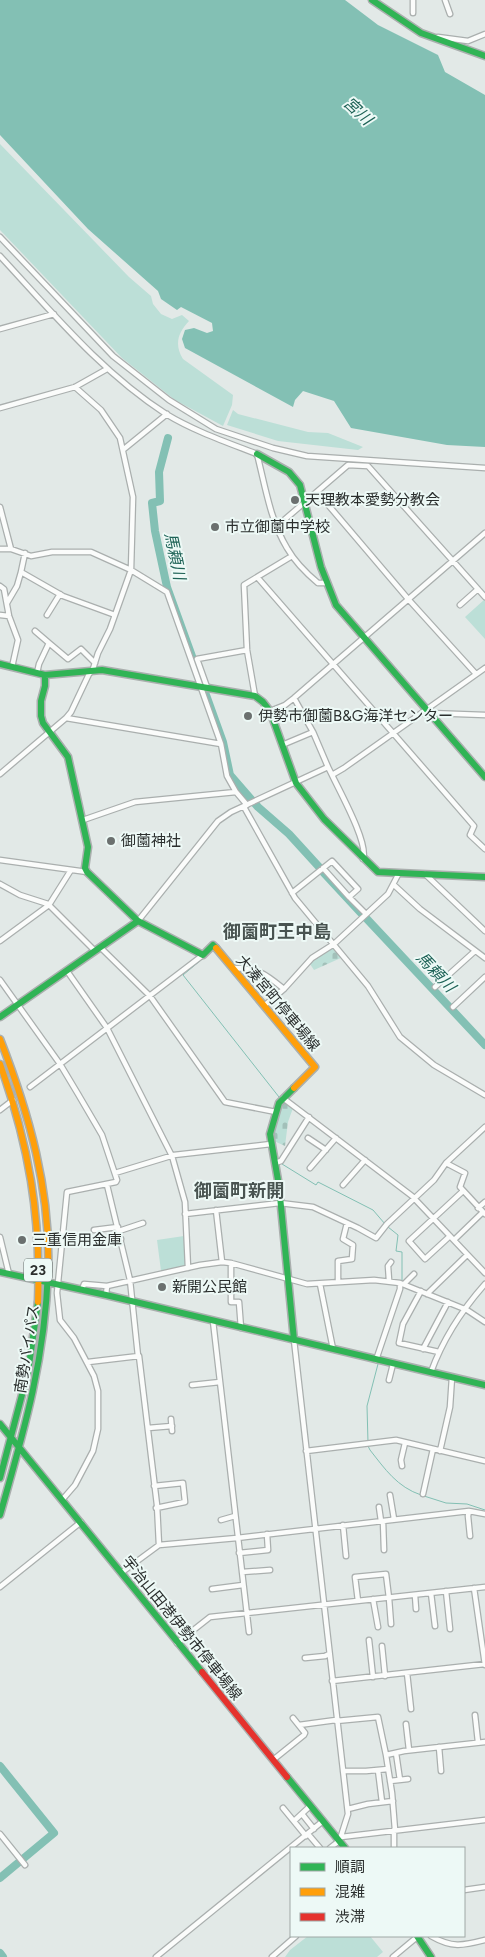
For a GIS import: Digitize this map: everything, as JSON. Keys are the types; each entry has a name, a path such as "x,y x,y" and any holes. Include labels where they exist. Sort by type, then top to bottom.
{"main road":[{"path":"372,0 422,33 485,56"},
{"path":"257,454 289,472 300,485 326,583 336,605 485,777"},
{"path":"0,664 45,675 94,666 255,696 270,711 296,783 320,816 378,872 485,877"},
{"path":"45,675 41,716 68,757 88,846 87,872 138,921 203,955"},
{"path":"0,1017 138,921"},
{"name":"大湊宮町停車場線","path":"203,955 213,945 315,1067 283,1098 271,1127 271,1144 280,1203 294,1340"},
{"name":"南勢バイパス","path":"0,1039 15,1076 28,1117 38,1162 48,1238 49,1283 43,1343 20,1448 0,1515"},
{"name":"南勢バイパス","path":"0,1064 13,1100 33,1185 37,1232 38,1281 34,1337 28,1369 0,1478"},
{"path":"0,1272 485,1385"},
{"name":"宇治山田港伊勢市停車場線","path":"0,1424 344,1847"},
{"path":"418,1937 431,1957"}],"street":[{"path":"412,13 413,0"},
{"path":"445,0 450,14"},
{"path":"431,37 462,41 485,34"},
{"path":"0,237 113,356 169,400 216,429 273,448 307,456 485,468"},
{"path":"0,256 107,369 134,391 167,414 207,435 257,454 276,527 292,556 301,567 318,583 326,583"},
{"path":"0,329 54,314"},
{"path":"0,408 75,387 107,369"},
{"path":"0,774 66,718 94,666 131,570 133,496 124,449 120,438 101,410 75,387"},
{"path":"124,449 167,414"},
{"path":"276,527 318,493 348,465 368,466 485,596"},
{"path":"318,493 409,600 476,674"},
{"path":"0,507 11,549"},
{"path":"270,711 285,705 294,698 485,533"},
{"path":"0,549 11,549 31,556 52,552 91,552 131,570 168,592 204,687"},
{"path":"6,604 17,586 24,553"},
{"path":"255,696 246,650 244,585 292,556"},
{"path":"21,572 60,594 115,615"},
{"path":"258,578 474,826 470,835 485,849"},
{"path":"0,586 4,589 9,616 18,640 12,667"},
{"path":"460,605 478,590"},
{"path":"47,615 60,594"},
{"path":"0,615 9,616"},
{"path":"35,631 68,659 82,649 94,666"},
{"path":"36,673 49,643"},
{"path":"246,650 197,659 228,776 236,792 247,805 292,893 368,986 400,1037 434,1065 485,1095"},
{"path":"332,775 427,711 485,668"},
{"path":"294,698 313,732 362,841 366,853 363,859"},
{"path":"427,711 485,716"},
{"path":"66,718 221,744"},
{"path":"282,745 313,732"},
{"path":"138,921 208,831 218,821 247,805 328,767"},
{"path":"83,820 135,802 236,792"},
{"path":"0,860 87,872"},
{"path":"292,893 332,861 358,889 350,897"},
{"path":"323,868 366,914"},
{"path":"0,940 49,905 72,870"},
{"path":"265,1006 312,958 334,944 388,894 400,873"},
{"path":"425,874 485,931"},
{"path":"0,884 20,895 49,905 150,996 225,1102 276,1112"},
{"path":"394,885 420,909 485,958"},
{"path":"435,987 475,951"},
{"path":"30,1087 203,955"},
{"path":"234,968 253,969 264,973 284,988"},
{"path":"67,970 108,1028 172,1156 185,1202 188,1268"},
{"path":"453,1007 485,977"},
{"path":"0,980 60,1064 102,1135 117,1182 67,1192 57,1293 60,1320 74,1338 88,1362 98,1390 97,1438 93,1451 75,1485 62,1500"},
{"path":"283,1098 414,1198 485,1274"},
{"path":"0,1110 13,1100"},
{"path":"275,1163 281,1161 309,1117"},
{"path":"185,1214 280,1203 313,1207 376,1238 434,1180 446,1163 485,1127"},
{"path":"308,1138 326,1150"},
{"path":"310,1168 336,1138"},
{"path":"114,1173 172,1156 271,1144"},
{"path":"343,1185 366,1160"},
{"path":"446,1163 465,1173 460,1187 484,1213 425,1259 409,1242 463,1191"},
{"path":"107,1185 130,1280 148,1428 159,1545"},
{"path":"478,1208 485,1202"},
{"path":"216,1210 222,1262"},
{"path":"338,1281 338,1261 352,1260 353,1244 342,1238 347,1223"},
{"path":"94,1230 119,1229 143,1224"},
{"path":"0,1237 9,1275"},
{"path":"95,1242 121,1239"},
{"path":"428,1294 467,1254"},
{"path":"82,1290 84,1284 107,1286 222,1262 307,1284 389,1280 402,1283 464,1308 485,1322"},
{"path":"389,1280 388,1266 391,1262"},
{"path":"231,1263 231,1302 239,1302 241,1328"},
{"path":"376,1360 402,1283 414,1274"},
{"path":"320,1284 332,1349"},
{"path":"431,1372 439,1352 464,1308 485,1284"},
{"path":"106,1296 107,1286"},
{"path":"421,1291 403,1324 399,1343 439,1352"},
{"path":"423,1349 448,1302"},
{"path":"213,1322 249,1632"},
{"path":"294,1340 336,1721 348,1809 339,1839 331,1847"},
{"path":"88,1362 138,1356"},
{"path":"389,1380 393,1364"},
{"path":"440,1451 450,1407 452,1377"},
{"path":"192,1385 220,1382"},
{"path":"148,1428 172,1429 171,1419"},
{"path":"306,1451 396,1440 485,1461"},
{"path":"402,1466 401,1460 405,1443"},
{"path":"423,1494 433,1449"},
{"path":"154,1486 182,1483 185,1502 156,1508"},
{"path":"390,1495 394,1519"},
{"path":"379,1507 384,1550"},
{"path":"469,1511 470,1536"},
{"path":"121,1573 159,1545 237,1538 469,1511 485,1514"},
{"path":"221,1520 235,1516"},
{"path":"0,1587 80,1522"},
{"path":"343,1525 346,1556"},
{"path":"239,1554 268,1550 267,1534"},
{"path":"242,1572 270,1570"},
{"path":"358,1601 355,1577 386,1574 391,1624"},
{"path":"212,1589 243,1585"},
{"path":"177,1643 210,1617 485,1587"},
{"path":"332,1681 485,1664 474,1588"},
{"path":"446,1591 450,1629"},
{"path":"431,1593 435,1626"},
{"path":"415,1595 416,1609"},
{"path":"373,1599 378,1627"},
{"path":"369,1640 372,1677"},
{"path":"382,1646 385,1676"},
{"path":"305,1658 329,1654"},
{"path":"408,1673 411,1708"},
{"path":"475,1715 478,1742"},
{"path":"299,1725 378,1717 393,1801 394,1847"},
{"path":"273,1760 305,1733 293,1718"},
{"path":"406,1724 409,1750"},
{"path":"386,1755 409,1750 485,1742"},
{"path":"439,1747 440,1771"},
{"path":"396,1752 400,1780"},
{"path":"342,1771 388,1769"},
{"path":"378,1770 382,1802"},
{"path":"390,1781 408,1779"},
{"path":"348,1809 393,1801"},
{"path":"283,1808 319,1847"},
{"path":"294,1821 308,1808"},
{"path":"302,1814 314,1829"},
{"path":"339,1839 394,1830 485,1820"},
{"path":"292,1847 323,1822"},
{"path":"0,1834 25,1865"},
{"path":"158,1956 290,1849"},
{"path":"465,1890 485,1887"},
{"path":"272,1957 295,1937"},
{"path":"393,1957 416,1937"},
{"path":"433,1937 444,1944 456,1945 485,1940"}],"green space":[{"path":"0,144 129,277 151,296 153,304 161,314 172,319 182,315 189,321 178,339 180,354 183,359 233,395 232,405 223,426 175,400 122,358 0,230"},
{"path":"233,410 238,414 308,432 328,433 363,447 358,450 278,441 227,425"},
{"path":"485,599 485,639 465,617"},
{"path":"334,946 343,957 314,970 310,964 313,958"},
{"path":"284,1102 293,1108 288,1122 285,1146 273,1139 277,1113"},
{"path":"184,1236 186,1266 161,1271 157,1240"},
{"path":"307,1937 371,1937 383,1952 377,1957 285,1957 290,1950"}],"water":[{"name":"宮川","path":"0,0 345,0 378,25 438,55 445,72 485,95 485,447 447,445 351,428 334,401 303,391 295,400 293,407 185,348 182,339 185,330 194,328 207,333 213,331 212,323 181,307 177,310 161,299 158,291 88,229 0,135"}],"waterway":[{"name":"馬頼川","path":"168,438 159,472 160,501 152,503 155,531 167,587 201,681"},
{"name":"馬頼川","path":"205,692 223,742 230,775 258,807 289,834 320,868"},
{"name":"馬頼川","path":"323,872 361,913"},
{"name":"馬頼川","path":"366,918 485,1045"},
{"path":"201,960 183,975 279,1097"},
{"path":"283,1161 282,1164 316,1185 318,1182 373,1210 385,1224"},
{"path":"388,1227 398,1235 396,1251 402,1252 402,1281"},
{"path":"380,1356 403,1285"},
{"path":"368,1442 367,1406 378,1364"},
{"path":"368,1446 392,1477 413,1492 421,1495"},
{"path":"424,1496 446,1503 467,1504 485,1510"},
{"path":"0,1766 54,1833 0,1878"},
{"path":"0,1953 3,1957"}],"traffic: fast":[{"path":"372,0 421,33 485,56"},
{"path":"257,454 289,472 300,485 321,567 336,605 485,777"},
{"path":"0,664 45,675 41,716 43,723 68,757 88,847 85,868 87,872 138,921 203,955 213,945 216,948"},
{"path":"45,675 102,670 255,696 270,711 296,783 324,819 378,872 485,877"},
{"path":"0,1017 138,921"},
{"path":"294,1088 279,1103 270,1134 279,1186 294,1340"},
{"path":"0,1515 25,1424 38,1365 43,1335 48,1271"},
{"path":"0,1272 106,1295 485,1385"},
{"path":"0,1478 28,1372 38,1302"},
{"path":"0,1424 202,1672"},
{"path":"287,1777 344,1847"},
{"path":"418,1937 431,1957"}],"traffic: slow":[{"path":"216,948 315,1067 294,1088"},
{"path":"0,1039 20,1095 36,1153 46,1211 48,1271"},
{"path":"0,1064 19,1123 31,1181 37,1240 38,1302"}],"traffic: jam":[{"path":"202,1672 287,1777"}],"place":[{"name":"天理教本愛勢分教会","path":"295,500"},
{"name":"市立御薗中学校","path":"215,527"},
{"name":"伊勢市御薗B&G海洋センター","path":"248,716"},
{"name":"御薗神社","path":"111,841"},
{"name":"三重信用金庫","path":"22,1240"},
{"name":"新開公民館","path":"162,1287"}],"district":[{"name":"御薗町王中島","path":"277,932"},
{"name":"御薗町新開","path":"239,1191"}]}
